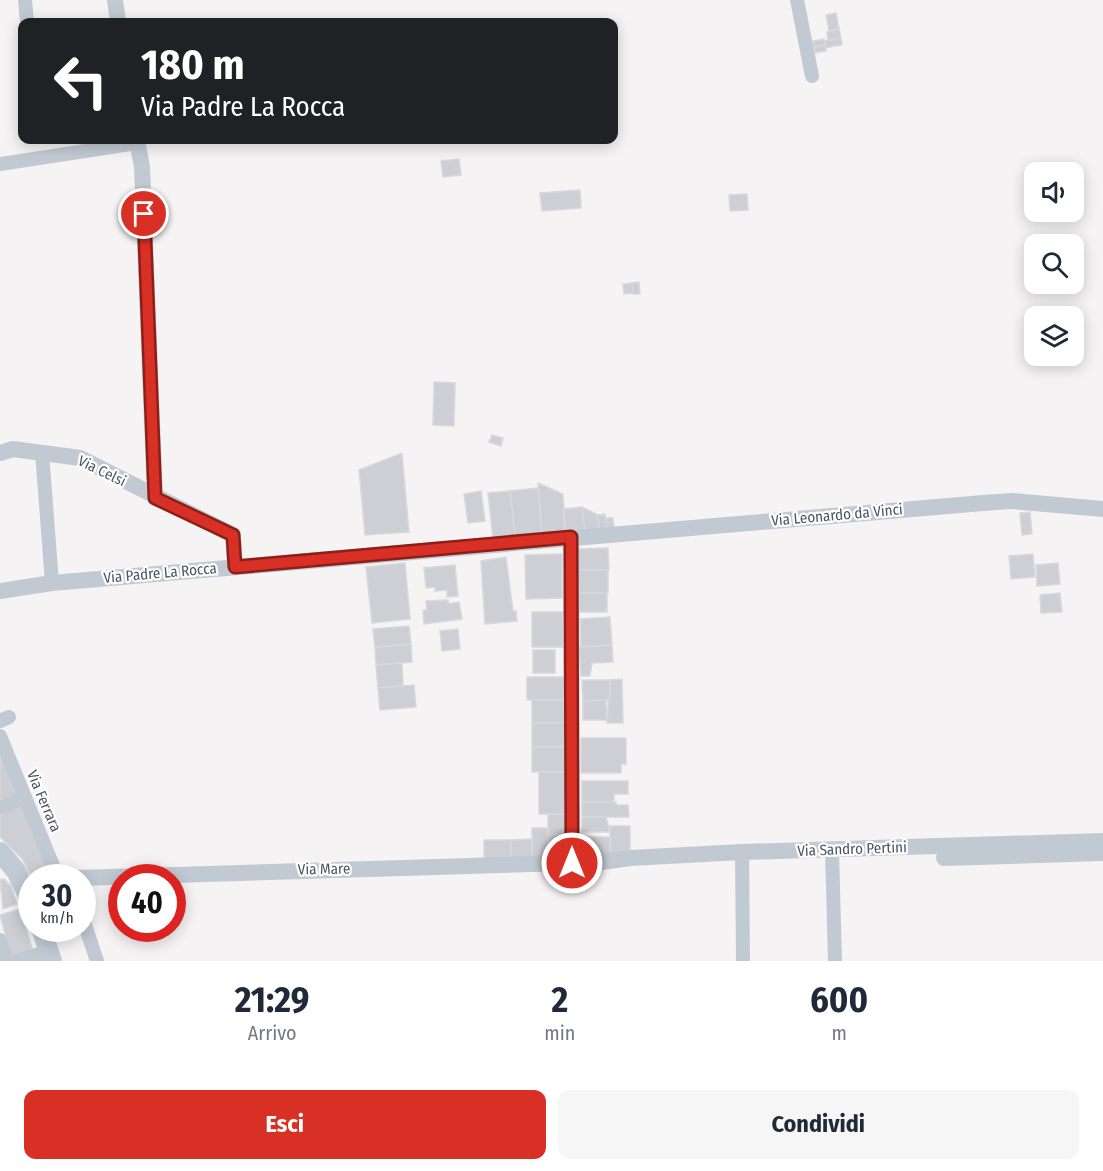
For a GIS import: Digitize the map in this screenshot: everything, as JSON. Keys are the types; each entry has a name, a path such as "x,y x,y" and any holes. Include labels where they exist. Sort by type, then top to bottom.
{"main road":[{"path":"0,852 18,875"}],"street":[{"path":"25,0 27,18"},
{"path":"115,0 117,18"},
{"path":"797,0 812,76"},
{"path":"0,164 119,144"},
{"path":"138,144 142,167 155,498"},
{"name":"Via Celsi","path":"0,453 13,450 80,458 155,498 233,535 235,567"},
{"path":"42,452 52,583"},
{"name":"Via Leonardo da Vinci","path":"571,537 1012,501 1103,509"},
{"path":"571,537 572,863"},
{"name":"Via Padre La Rocca","path":"0,591 52,583 571,537"},
{"name":"Via Ferrara","path":"0,736 52,864"},
{"path":"0,807 5,807 23,796"},
{"name":"Via Sandro Pertini","path":"832,856 1103,841"},
{"name":"Via Sandro Pertini","path":"572,863 602,862 631,867 742,858 1103,853"},
{"path":"832,856 835,961"},
{"path":"742,858 743,961"},
{"name":"Via Mare","path":"96,877 572,863"},
{"path":"0,940 6,961"},
{"path":"91,942 97,961"},
{"path":"18,961 50,956"}],"building":[{"path":"836,13 839,29 829,31 826,15"},
{"path":"839,29 841,38 828,41 827,32"},
{"path":"841,38 842,45 825,48 824,41"},
{"path":"824,39 825,45 814,47 813,41"},
{"path":"825,45 826,51 815,53 814,47"},
{"path":"459,159 461,175 443,177 441,161"},
{"path":"580,190 581,208 542,211 540,193"},
{"path":"747,194 748,210 730,211 729,195"},
{"path":"639,282 640,294 633,294 632,283"},
{"path":"632,283 633,293 624,294 623,284"},
{"path":"434,382 455,383 454,426 433,425"},
{"path":"492,435 503,438 501,446 489,442"},
{"path":"402,453 409,532 365,535 359,470"},
{"path":"538,483 563,494 565,532 542,534"},
{"path":"538,488 542,534 515,536 510,491"},
{"path":"481,491 485,521 468,523 464,494"},
{"path":"510,491 515,536 493,538 488,493"},
{"path":"582,507 598,515 599,529 585,531"},
{"path":"582,507 585,531 565,532 564,509"},
{"path":"1030,512 1032,534 1022,535 1020,513"},
{"path":"605,514 607,529 599,529 598,515"},
{"path":"606,518 613,518 614,528 607,529"},
{"path":"608,548 609,570 578,570 578,549"},
{"path":"562,554 562,598 526,599 525,555"},
{"path":"1033,554 1035,577 1011,579 1009,556"},
{"path":"506,557 513,611 516,611 517,621 485,624 481,561"},
{"path":"405,563 410,619 372,623 366,567"},
{"path":"1058,563 1060,584 1037,586 1036,565"},
{"path":"455,565 458,596 447,597 447,590 435,591 435,587 426,588 424,568"},
{"path":"578,570 608,570 608,593 579,593"},
{"path":"579,593 607,593 607,612 579,612"},
{"path":"1060,593 1062,612 1041,613 1040,595"},
{"path":"448,600 448,604 459,602 462,619 424,624 423,610 427,610 426,601"},
{"path":"532,612 563,612 563,647 532,647"},
{"path":"610,617 612,645 581,647 580,619"},
{"path":"409,626 411,644 375,647 373,629"},
{"path":"458,629 460,649 442,651 440,631"},
{"path":"411,644 412,662 376,665 375,647"},
{"path":"612,645 613,662 592,663 590,676 581,676 579,647"},
{"path":"533,650 555,650 555,673 533,673"},
{"path":"402,663 403,686 378,688 376,665"},
{"path":"527,677 564,677 564,700 527,700"},
{"path":"622,679 623,723 607,723 610,680"},
{"path":"582,680 610,680 610,700 583,701"},
{"path":"414,685 416,707 380,710 378,688"},
{"path":"532,700 564,700 565,723 532,723"},
{"path":"606,700 607,720 583,720 583,701"},
{"path":"532,723 565,723 565,747 532,747"},
{"path":"581,738 626,738 626,764 621,764 621,773 581,773"},
{"path":"532,747 565,747 565,772 532,772"},
{"path":"0,750 19,794 2,804 0,800"},
{"path":"539,772 565,772 565,814 539,814"},
{"path":"582,781 628,781 628,794 614,794 614,802 582,802"},
{"path":"21,802 48,864 25,864 0,837 0,814"},
{"path":"582,802 616,802 616,805 628,805 629,817 582,817"},
{"path":"548,814 565,814 565,835 548,835"},
{"path":"582,817 606,817 610,832 582,832"},
{"path":"610,826 630,826 630,856 610,856"},
{"path":"532,828 548,828 548,861 532,861"},
{"path":"548,835 565,835 565,861 548,861"},
{"path":"582,837 610,837 610,856 582,856"},
{"path":"532,839 532,861 511,861 511,840"},
{"path":"484,840 511,840 511,862 484,862"},
{"path":"4,879 11,886 17,904 3,909 0,880"},
{"path":"18,910 18,942 30,942 33,951 11,957 0,915"}],"route":[{"path":"144,214 155,498 233,535 235,567 571,537 572,863"}]}
